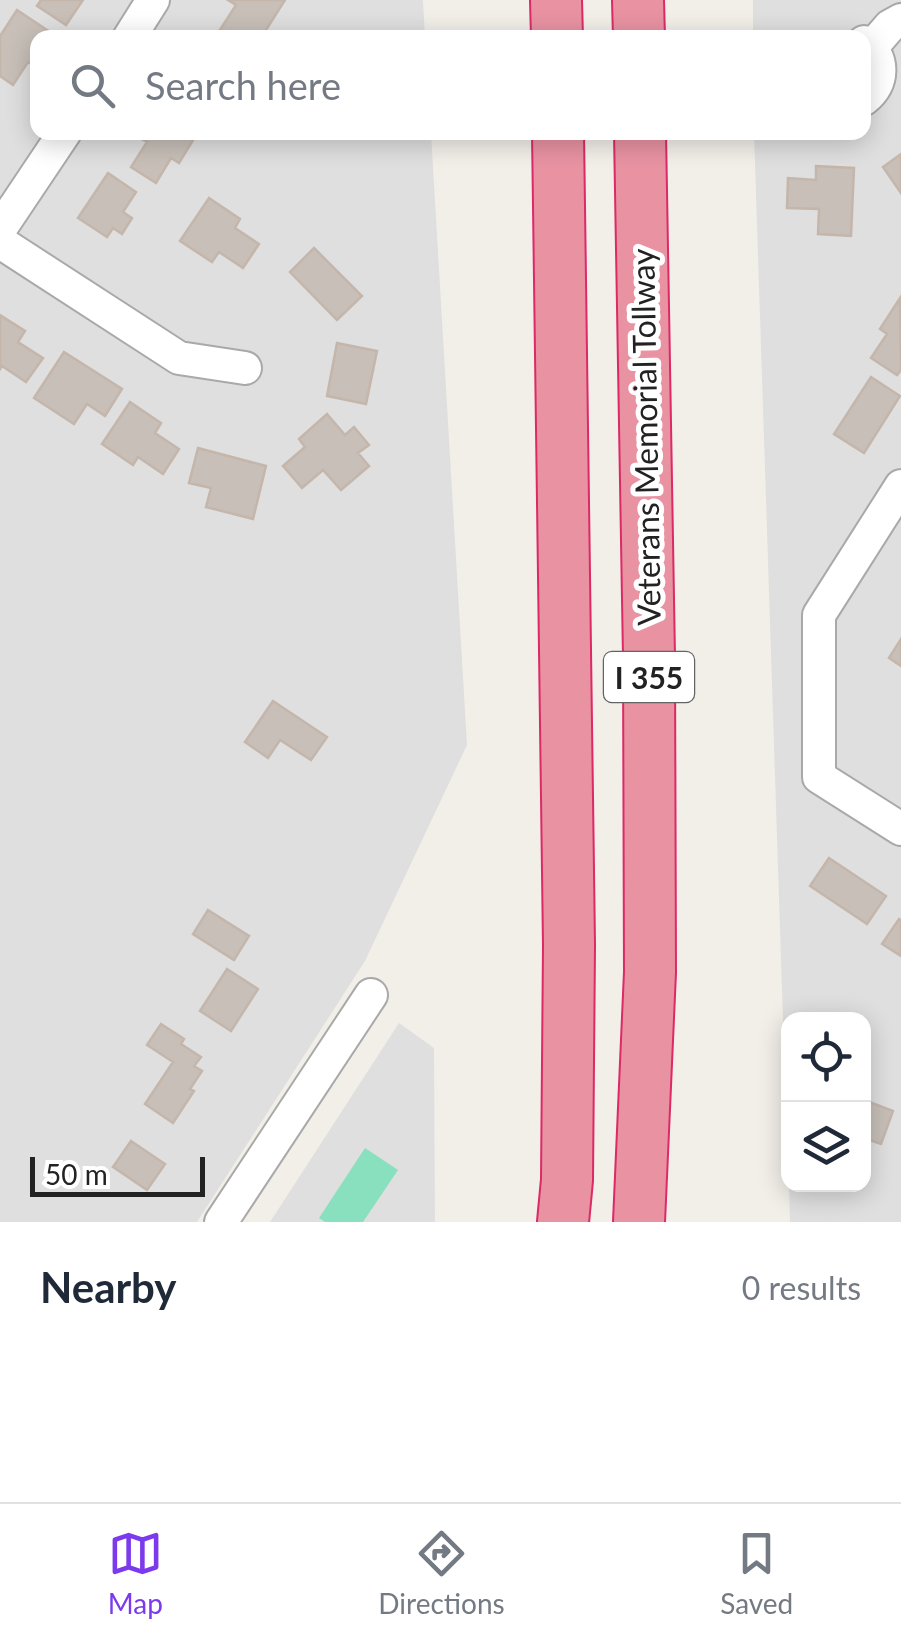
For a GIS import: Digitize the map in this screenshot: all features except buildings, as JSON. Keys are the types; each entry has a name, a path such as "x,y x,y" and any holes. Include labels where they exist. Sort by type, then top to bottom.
{"highway":[{"path":"556,0 557,30"},
{"path":"638,0 639,30"},
{"name":"I 355","path":"558,140 569,945 567,1180 563,1222"},
{"name":"Veterans Memorial Tollway","path":"639,1222 650,972 640,140"}],"street":[{"path":"133,30 153,0"},
{"path":"871,37 901,20"},
{"path":"871,55 880,68 871,93"},
{"path":"0,229 60,140"},
{"path":"0,242 178,358 245,368"},
{"path":"901,486 819,615 819,777 901,829"},
{"path":"221,1222 370,995"}],"shaded area":[{"path":"0,0 423,0 425,30 30,30 30,140 431,140 467,745 365,961 197,1222 0,1222"},
{"path":"753,0 901,0 901,1222 790,1222 789,1192 871,1192 871,1012 783,1012 754,140 871,140 871,30 753,30"},
{"path":"399,1023 434,1048 435,1222 270,1222"}],"green space":[{"path":"365,1148 398,1170 363,1222 325,1222 319,1218"}]}
